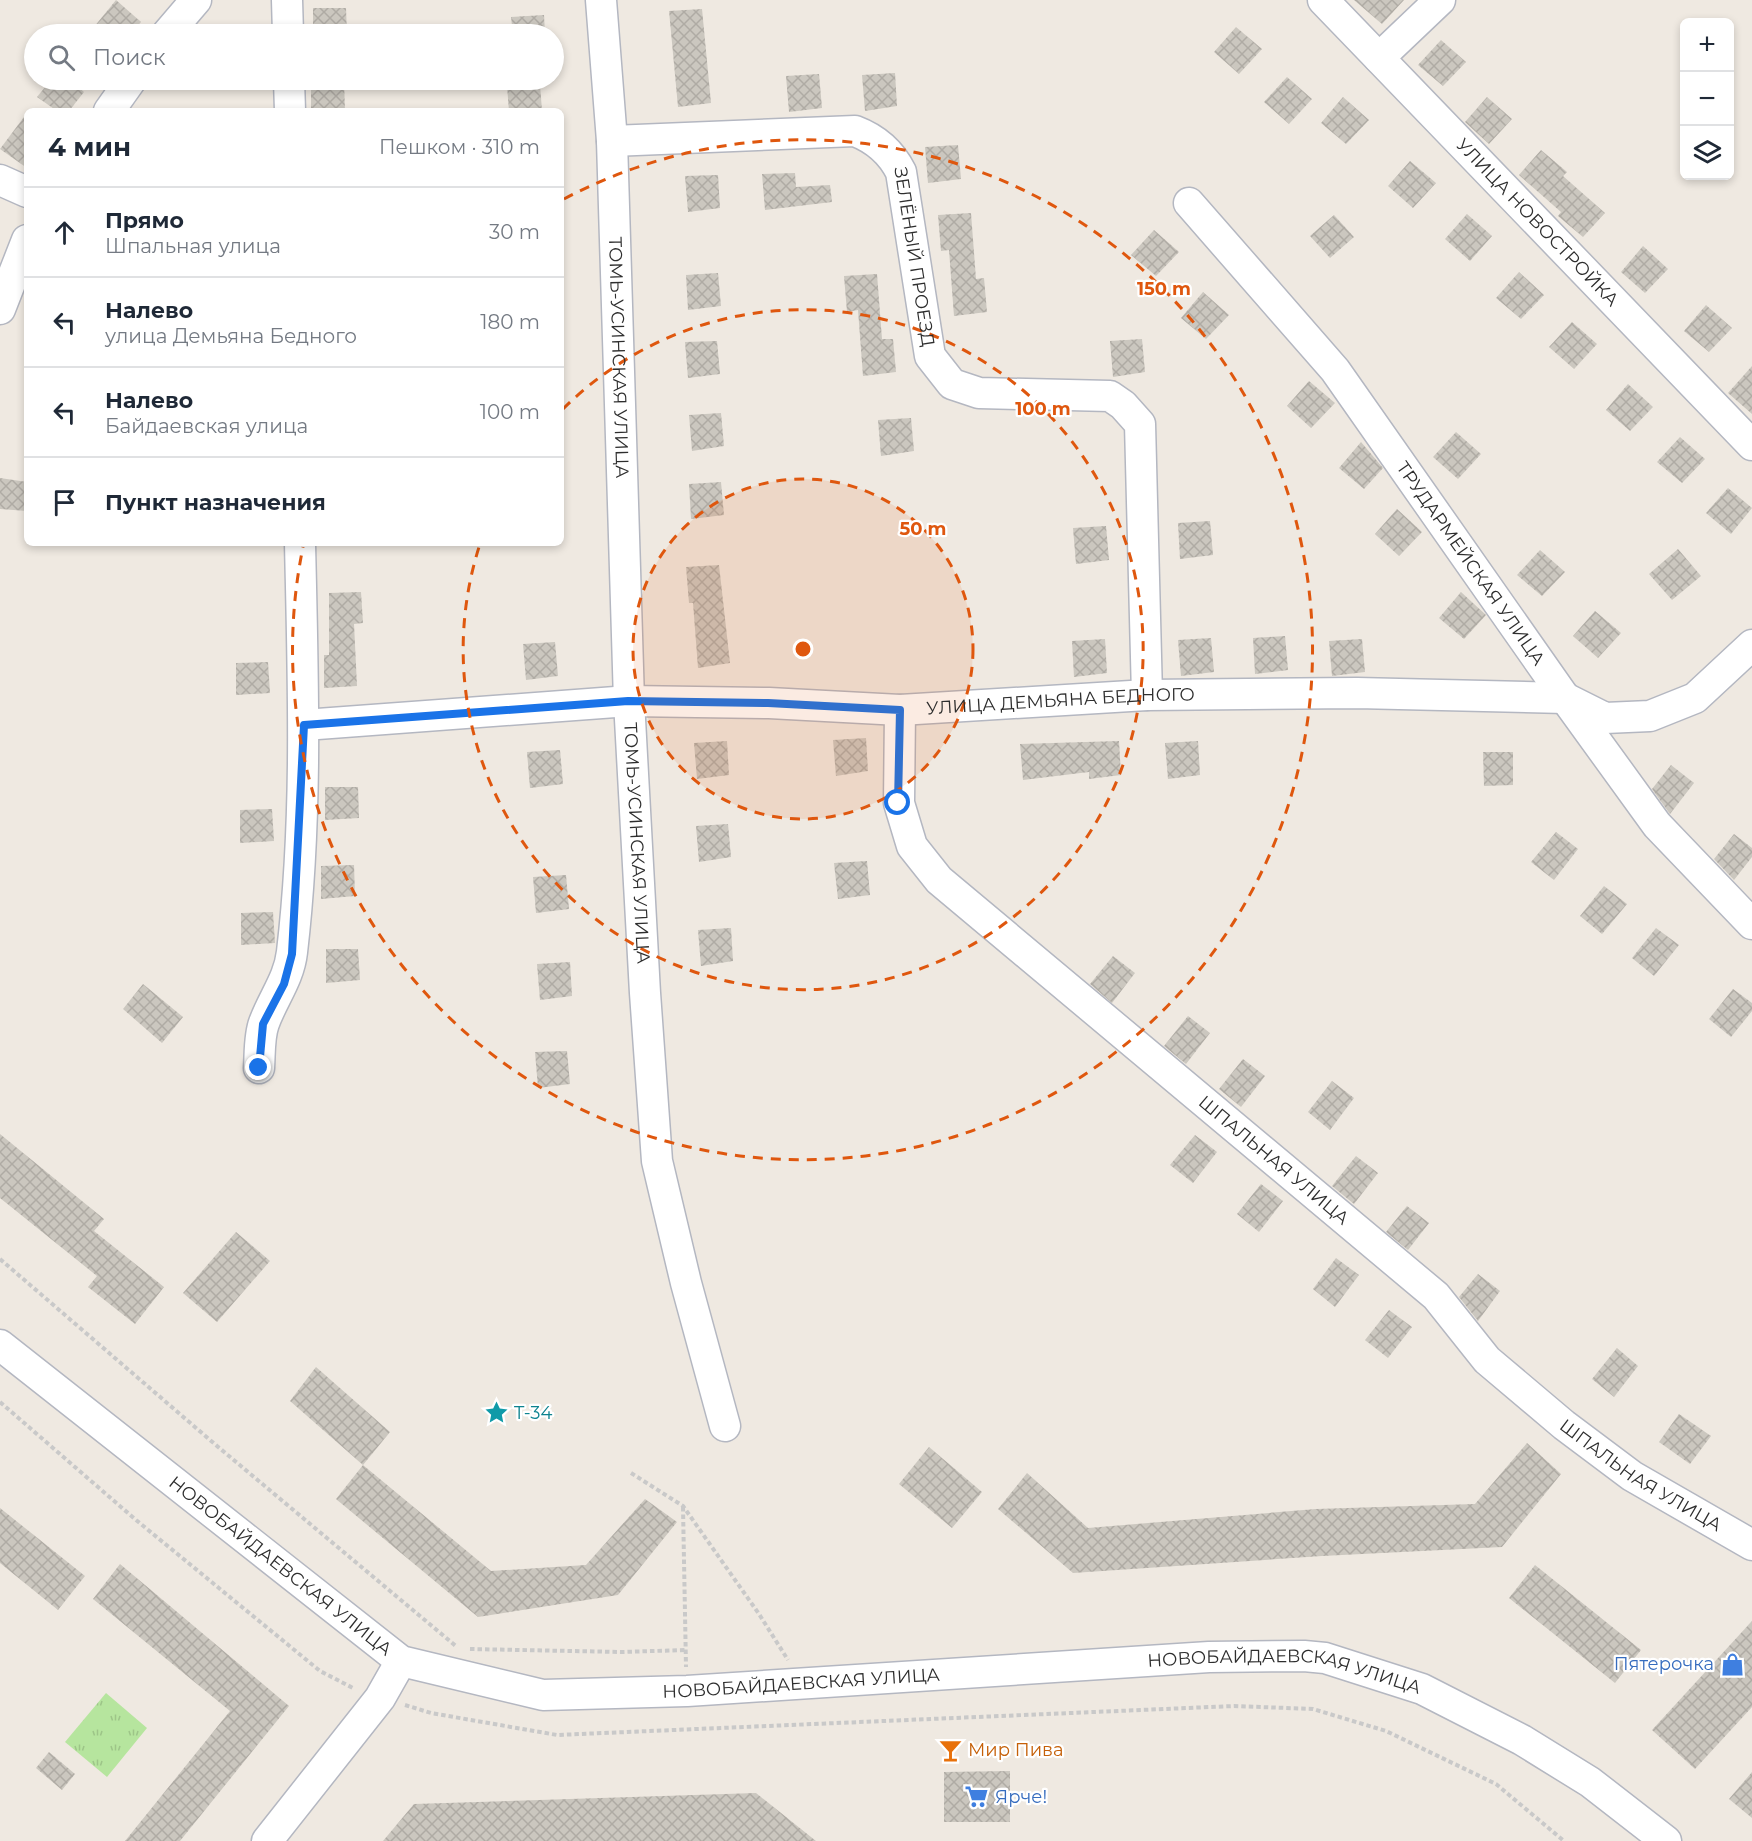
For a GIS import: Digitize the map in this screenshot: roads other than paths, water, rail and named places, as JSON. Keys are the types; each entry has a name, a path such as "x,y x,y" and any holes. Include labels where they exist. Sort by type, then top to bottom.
{"street":[{"path":"176,24 196,0"},
{"path":"287,0 288,24"},
{"name":"ТОМЬ-УСИНСКАЯ УЛИЦА","path":"602,0 612,141 628,701 657,1161 686,1283 725,1426"},
{"name":"УЛИЦА НОВОСТРОЙКА","path":"1323,0 1752,445"},
{"path":"1379,58 1440,0"},
{"path":"111,108 124,90"},
{"path":"289,90 290,108"},
{"name":"ЗЕЛЁНЫЙ ПРОЕЗД","path":"612,141 855,131 869,136 893,156 901,172 912,257 930,356 952,384 979,393 1110,396 1123,405 1140,424 1147,695"},
{"path":"0,180 24,191"},
{"name":"ТРУДАРМЕЙСКАЯ УЛИЦА","path":"1189,203 1335,370 1565,698 1658,825 1752,924"},
{"path":"0,309 24,248"},
{"path":"259,1068 263,1024 284,984 292,954 304,725 300,546"},
{"name":"УЛИЦА ДЕМЬЯНА БЕДНОГО","path":"304,725 628,701 768,703 900,710 1147,695 1357,693 1565,698 1605,718 1650,716 1695,698 1752,645"},
{"name":"ШПАЛЬНАЯ УЛИЦА","path":"900,710 898,803 912,846 939,880 1436,1296 1486,1360 1527,1395 1632,1476 1752,1545"},
{"name":"НОВОБАЙДАЕВСКАЯ УЛИЦА","path":"0,1345 400,1661 543,1695 687,1690 1209,1657 1325,1658 1422,1689 1522,1740 1590,1782 1666,1841"},
{"path":"267,1841 380,1698 400,1661"}],"place":[{"name":"T-34","path":"496,1413"},
{"name":"Пятерочка","path":"1732,1664"},
{"name":"Мир Пива","path":"950,1750"},
{"name":"Ярче!","path":"977,1797"}]}
